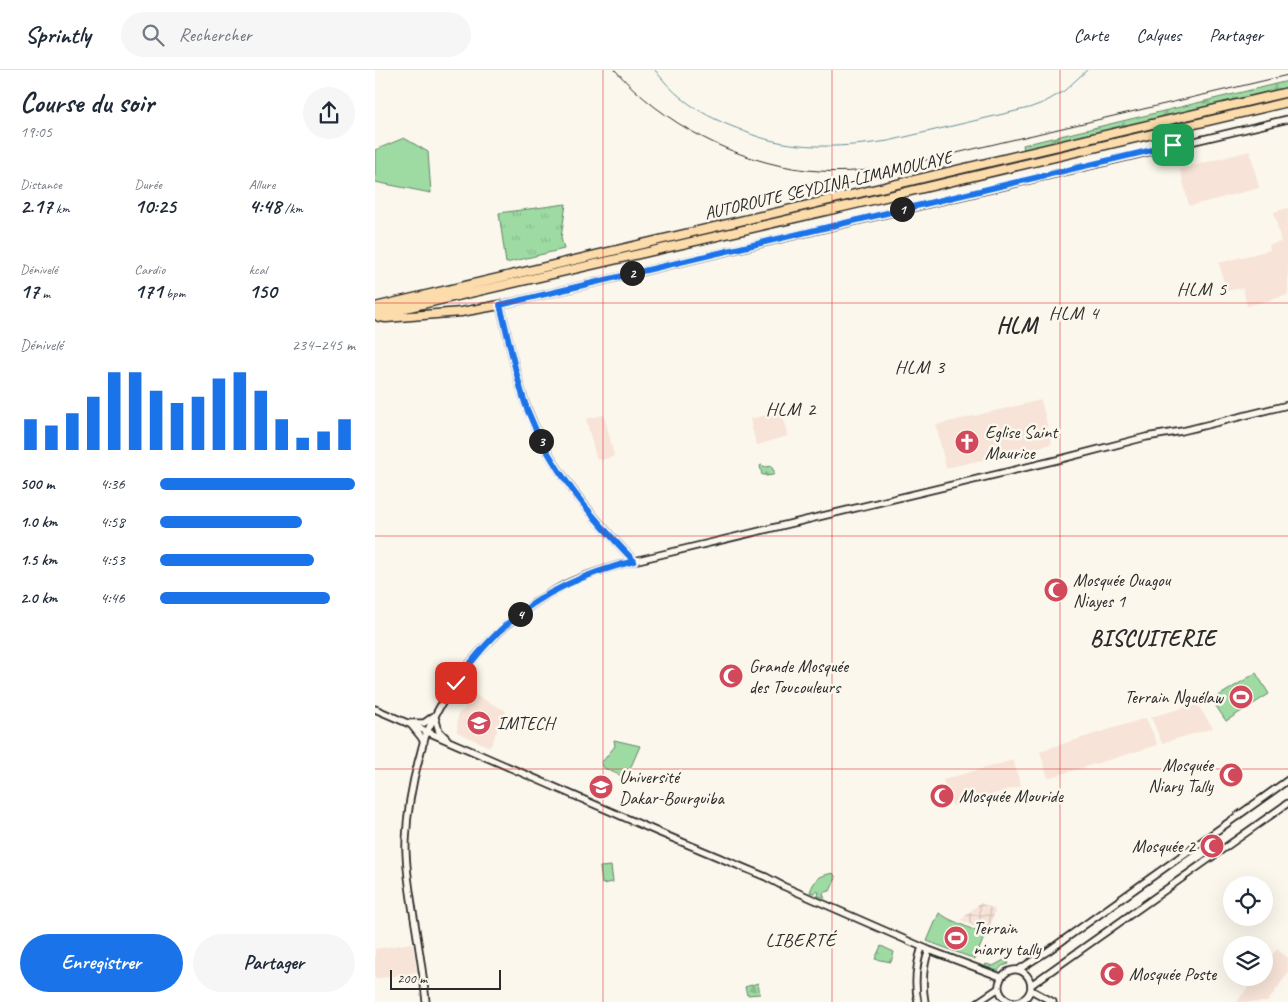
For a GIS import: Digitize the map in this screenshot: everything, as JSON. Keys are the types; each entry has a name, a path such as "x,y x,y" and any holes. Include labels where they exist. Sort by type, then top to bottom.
{"highway":[{"name":"AUTOROUTE SEYDINA-LIMAMOULAYE","path":"375,307 1288,92"},
{"name":"AUTOROUTE SEYDINA-LIMAMOULAYE","path":"375,316 1288,102"},
{"path":"375,316 387,318 461,312 500,305"}],"street":[{"path":"634,561 582,503 561,475 543,444 521,388 500,305 1288,119"},
{"path":"426,1002 406,854 409,796 427,732 446,697 469,665 494,637 526,609 567,584 610,567 1061,460 1146,437 1182,431 1288,405"},
{"path":"375,710 765,877 922,947 986,972 1000,983 1002,996 1010,1002"},
{"path":"410,724 427,721 436,715"},
{"path":"436,715 439,731 450,742"},
{"path":"410,724 424,742"},
{"path":"978,1002 1000,983 1007,972 1018,970 1048,951 1288,780"},
{"path":"1017,1002 1024,1000 1030,990 1288,804"},
{"path":"918,1002 916,972 922,947"},
{"path":"925,1002 923,979 929,950"},
{"path":"1018,970 1028,977 1030,990"},
{"path":"1030,990 1050,1001"}],"shaded area":[{"path":"1250,151 1259,188 1189,206 1180,169"},
{"path":"1288,208 1288,295 1247,306 1243,288 1226,291 1219,263 1270,250 1269,245 1281,242 1274,212"},
{"path":"1041,400 1052,444 946,468 936,425"},
{"path":"781,412 787,436 756,444 750,419"},
{"path":"604,415 614,456 602,460 596,457 586,419"},
{"name":"IMTECH","path":"475,695 506,711 490,747 457,732 458,714 467,706 470,706"},
{"path":"1197,704 1213,728 1162,743 1151,717"},
{"path":"1146,718 1158,745 1048,778 1040,751"},
{"path":"1013,760 1021,786 953,806 943,780"},
{"path":"980,903 995,909 987,932 961,920"},
{"path":"412,943 417,972 375,979 375,949"},
{"path":"1277,949 1288,958 1288,973 1267,1002 1237,1002 1249,986 1273,986 1273,954"}],"green space":[{"path":"1288,81 1288,87 1024,150 1023,145"},
{"path":"404,138 428,152 431,193 375,182 375,150"},
{"path":"566,204 561,238 564,249 506,263 499,213"},
{"path":"761,465 771,466 775,473 773,475 762,475"},
{"name":"Terrain Nguélaw","path":"1256,673 1269,694 1226,721 1212,700"},
{"path":"614,740 640,746 626,778 604,768 601,762 615,746"},
{"path":"611,866 613,882 602,884 600,867"},
{"path":"833,873 836,878 830,891 824,892 825,898 818,896 819,892 810,892 818,878"},
{"name":"Terrain niarry tally","path":"939,913 985,935 975,959 927,941"},
{"path":"881,946 894,952 891,962 875,959"},
{"path":"1007,960 1009,964 1002,966 997,972 985,968 986,964 993,966"},
{"path":"758,983 760,994 747,995 745,987"}],"waterway":[{"path":"655,70 680,97 698,110 719,121 755,136 807,146 856,145 888,141 1029,108 1045,102 1064,91 1087,70"}],"railway":[{"path":"615,70 655,107 702,137 754,159 780,166 835,172 876,169 918,162 1288,75"}],"place":[{"name":"Eglise Saint Maurice","path":"967,442"},
{"name":"Mosquée Ouagou Niayes 1","path":"1056,590"},
{"name":"Grande Mosquée des Toucouleurs","path":"731,676"},
{"name":"Terrain Nguélaw","path":"1241,697"},
{"name":"IMTECH","path":"479,723"},
{"name":"Mosquée Niary Tally","path":"1231,775"},
{"name":"Université Dakar-Bourguiba","path":"601,787"},
{"name":"Mosquée Mouride","path":"942,796"},
{"name":"Mosquée 2","path":"1212,846"},
{"name":"Terrain niarry tally","path":"956,938"},
{"name":"Mosquée Poste","path":"1112,974"}],"district":[{"name":"HLM 5","path":"1202,289"},
{"name":"HLM 4","path":"1074,313"},
{"name":"HLM","path":"1017,326"},
{"name":"HLM 3","path":"920,367"},
{"name":"HLM 2","path":"791,409"},
{"name":"BISCUITERIE","path":"1153,639"},
{"name":"LIBERTÉ","path":"801,940"}],"route":[{"path":"456,683 485,647 537,601 567,584 593,573 634,561 593,517 551,460 527,407 500,305 1173,145"}]}
